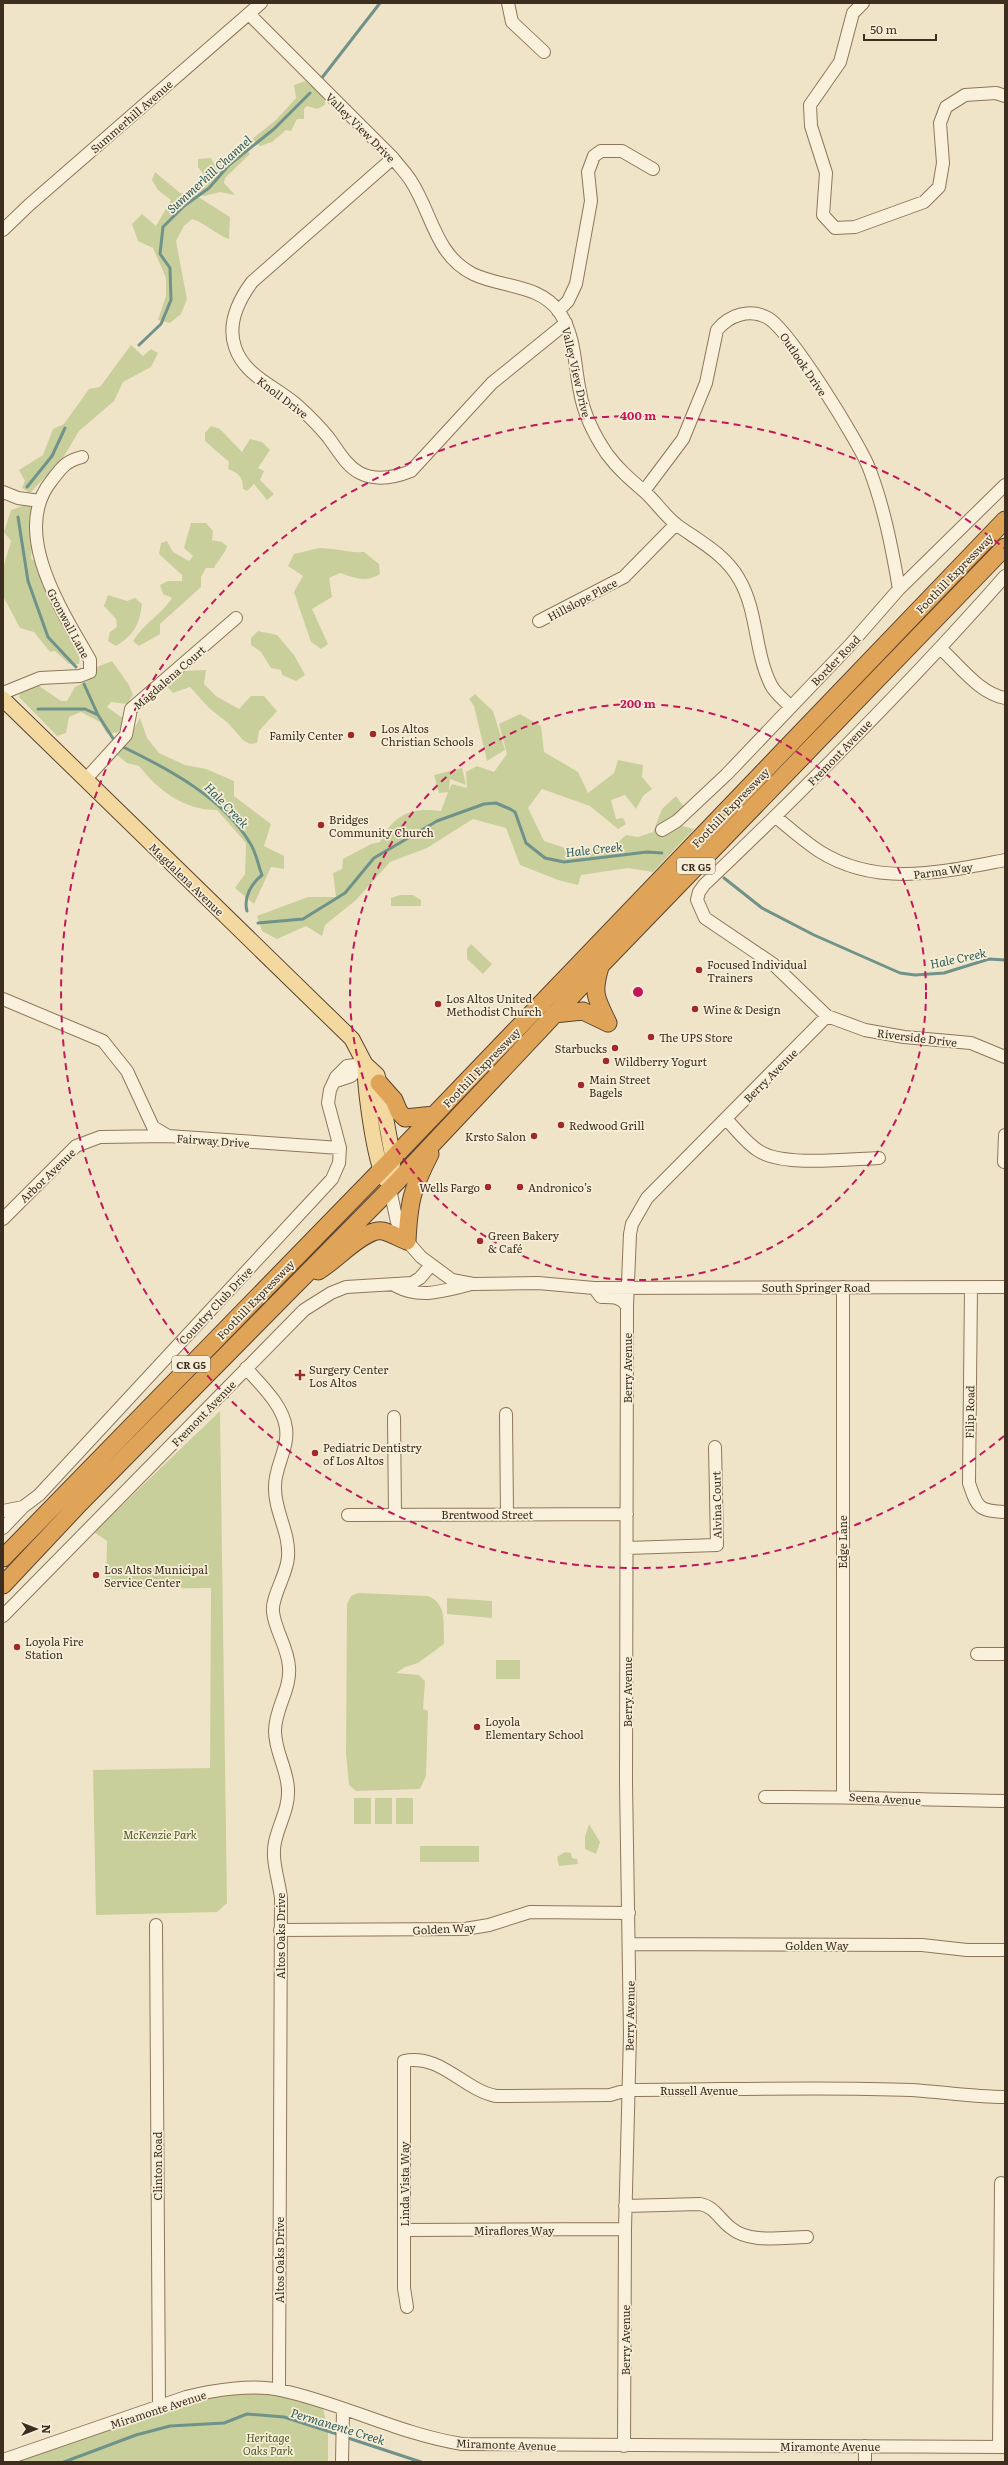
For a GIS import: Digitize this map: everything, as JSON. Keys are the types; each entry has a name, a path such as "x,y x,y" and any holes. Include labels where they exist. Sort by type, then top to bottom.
{"highway":[{"name":"Foothill Expressway","path":"3,1558 393,1158 1005,520"},
{"name":"Foothill Expressway","path":"3,1585 80,1503 390,1189 554,1014 1005,547"},
{"path":"554,1014 583,1011 608,1023 595,995 595,986 601,965"},
{"path":"379,1082 394,1100 399,1112 405,1118 434,1115"},
{"path":"300,1280 329,1266 363,1237 374,1232 384,1231 406,1241 409,1205 414,1185 438,1138"}],"main road":[{"name":"Magdalena Avenue","path":"3,699 345,1032 357,1046 365,1064 377,1075 379,1082 393,1158 390,1189"},
{"name":"Magdalena Avenue","path":"365,1064 365,1079 380,1171 390,1189"}],"street":[{"name":"Summerhill Avenue","path":"3,230 29,204 261,3"},
{"path":"508,3 512,22 544,52"},
{"path":"864,3 852,13 840,62 810,104 811,126 826,173 823,215 835,228 855,227 924,202 939,187 943,163 940,123 946,107 965,95 996,93 1005,96"},
{"name":"Valley View Drive","path":"249,14 393,158 411,181 435,234 452,258 474,274 538,293 558,311 566,323 575,352 579,391 588,419 608,456 631,482 644,491 676,524 716,552 739,577 750,604 763,665 772,687 790,706"},
{"path":"558,311 570,298 576,284 591,201 588,172 594,156 601,151 622,151 653,169"},
{"name":"Knoll Drive","path":"393,158 252,282 242,296 232,328 234,347 241,362 313,420 351,467 368,476 383,477 394,477 411,471 492,383 566,323"},
{"name":"Outlook Drive","path":"644,491 684,439 706,383 714,338 717,330 722,324 739,314 757,314 767,317 786,336 855,439 879,494 888,529 899,589"},
{"name":"Gronwall Lane","path":"3,694 40,678 80,676 90,672 90,660 49,585 39,548 36,527 43,490 68,461 82,457"},
{"name":"Border Road","path":"662,830 677,821 727,774 790,706 850,645 899,589 1005,485"},
{"path":"3,492 18,498 40,501"},
{"name":"Hillslope Place","path":"539,621 624,577 676,524"},
{"name":"Fremont Avenue","path":"717,928 704,918 699,909 697,900 699,892 776,817 941,649 1005,576"},
{"name":"Magdalena Court","path":"85,780 126,735 131,709 236,618"},
{"path":"941,649 981,687 991,694 1005,698"},
{"name":"Parma Way","path":"776,817 820,851 866,870 909,875 941,872 1005,860"},
{"name":"Riverside Drive","path":"717,928 773,964 827,1016 866,1030 904,1037 971,1043 1005,1057"},
{"name":"Fairway Drive","path":"3,998 103,1041 127,1071 153,1127 168,1136 340,1148"},
{"name":"Berry Avenue","path":"624,2446 625,2206 627,2090 630,2034 630,1944 626,1783 627,1306 632,1224 647,1198 827,1016"},
{"name":"Country Club Drive","path":"3,1511 23,1507 39,1494 332,1179 339,1163 340,1148 328,1103 330,1090 336,1081 351,1076 365,1064"},
{"path":"726,1119 759,1151 773,1158 792,1160 879,1158"},
{"path":"1004,1162 1005,1134"},
{"name":"Arbor Avenue","path":"3,1219 76,1146 100,1137 168,1136"},
{"name":"South Springer Road","path":"390,1189 397,1222 406,1241 431,1265 452,1280 472,1284 538,1283 594,1288 1005,1287"},
{"name":"Fremont Avenue","path":"3,1616 304,1310 331,1293 352,1287 396,1286 412,1283 431,1265"},
{"path":"396,1286 409,1293 438,1293 472,1284"},
{"name":"Edge Lane","path":"843,1287 843,1796"},
{"name":"Filip Road","path":"971,1287 969,1482 976,1503 983,1510 1005,1512"},
{"path":"594,1288 601,1297 616,1297 623,1300 627,1306"},
{"name":"Altos Oaks Drive","path":"246,1368 267,1393 281,1415 286,1427 286,1440 274,1486 275,1497 286,1533 288,1556 283,1582 273,1606 289,1666 288,1688 277,1713 275,1730 277,1753 286,1770 288,1790 287,1806 274,1842 273,1855 280,1891 279,2389"},
{"path":"506,1414 507,1514"},
{"path":"394,1417 395,1515"},
{"name":"Alvina Court","path":"627,1548 716,1545 715,1448"},
{"path":"3,1528 23,1507"},
{"name":"Brentwood Street","path":"348,1515 627,1514"},
{"path":"977,1654 1005,1654"},
{"name":"Seena Avenue","path":"765,1798 843,1796 892,1799 1005,1801"},
{"name":"Golden Way","path":"280,1930 466,1929 489,1925 530,1912 629,1912"},
{"name":"Clinton Road","path":"156,1925 159,2407"},
{"name":"Golden Way","path":"630,1944 922,1945 967,1950 1005,1950"},
{"name":"Russell Avenue","path":"404,2061 418,2059 449,2070 484,2094 496,2096 610,2095 627,2090 912,2090 960,2096 1005,2097"},
{"name":"Linda Vista Way","path":"404,2061 404,2288 407,2307"},
{"path":"1001,2183 1002,2447"},
{"path":"625,2206 700,2204 710,2206 731,2228 747,2236 806,2237"},
{"name":"Miraflores Way","path":"404,2230 625,2229"},
{"name":"Miramonte Avenue","path":"3,2460 186,2397 215,2391 279,2389 401,2430 462,2444 1002,2447"},
{"path":"342,2462 343,2410"},
{"path":"865,2446 865,2462"}],"green space":[{"path":"305,81 325,96 325,105 317,109 307,106 304,109 304,119 297,119 291,131 286,130 272,142 260,146 252,139 276,120 296,98 294,85"},
{"path":"245,148 250,154 225,178 224,183 235,195 220,192 204,196 197,194 209,182 198,167 198,159 211,158 214,164 220,165 234,150"},
{"path":"155,172 180,193 192,193 230,217 229,239 192,219 184,226 176,241 187,299 181,314 170,323 158,320 166,296 166,278 153,248 138,241 132,224 142,214 156,226 171,200 158,190 152,180"},
{"path":"131,345 143,356 151,349 158,353 151,367 123,382 114,401 79,431 63,458 30,493 22,488 25,481 19,470 43,455 53,429 64,424 89,389 100,387"},
{"path":"211,426 220,429 242,452 250,439 262,442 270,450 258,468 264,471 260,480 274,494 267,500 254,484 247,491 243,489 240,476 228,469 229,462 205,441 205,433"},
{"path":"31,503 40,518 33,536 31,559 42,564 51,602 80,657 79,664 69,664 55,651 50,652 34,632 20,628 3,596 3,569 11,541 4,532 11,510"},
{"path":"191,523 206,523 213,531 212,540 222,542 227,546 226,549 214,568 206,568 201,577 201,587 160,624 160,634 139,646 133,641 142,629 163,610 172,598 163,594 160,585 168,581 182,581 182,575 159,554 161,543 167,541 173,552 189,561 193,556 184,548"},
{"path":"319,548 364,552 379,564 380,574 375,577 360,579 340,573 329,578 332,597 312,609 328,644 321,649 311,642 294,592 303,576 288,566 294,554"},
{"path":"108,595 127,601 135,598 142,604 139,618 132,633 116,646 108,641 110,632 117,627 116,619 104,606"},
{"path":"258,631 277,635 294,655 305,675 296,681 282,675 281,670 271,668 261,652 251,645 251,638"},
{"path":"112,661 129,685 133,695 127,704 111,702 107,707 124,719 119,732 107,734 100,722 81,712 69,717 66,733 57,736 19,697 22,687 35,683 61,701 67,701 75,687 89,680 97,667"},
{"path":"206,670 204,684 216,696 239,709 251,696 264,696 277,711 259,731 257,743 250,744 243,740 228,723 209,708 190,687 173,693 166,685 177,671"},
{"path":"475,694 493,711 505,750 487,761 474,706 469,699"},
{"path":"520,714 541,726 544,752 578,772 588,793 614,773 618,760 643,765 642,777 652,789 643,796 636,809 625,795 611,800 616,819 623,818 626,824 618,829 590,806 542,789 528,808 544,841 574,851 615,845 626,835 638,837 653,832 662,809 676,796 687,811 682,826 694,829 653,872 628,868 581,875 578,885 558,880 520,865 506,828 473,819 427,848 390,862 356,900 325,925 322,936 306,926 277,939 262,931 257,916 308,897 336,897 333,873 342,869 343,859 371,844 380,842 385,832 391,825 404,814 421,810 441,811 448,792 439,793 434,775 462,768 466,785 450,779 449,790 452,784 467,788 466,772 477,766 494,772 507,754 499,724"},
{"path":"140,718 147,738 159,753 185,765 206,769 234,781 234,796 271,824 264,846 284,856 284,869 271,867 254,904 235,888 245,874 246,843 217,810 194,807 183,803 164,791 139,766 127,763 117,755 129,738"},
{"path":"400,895 413,895 421,900 421,906 391,906 391,898"},
{"path":"471,944 492,964 483,974 467,959 467,949"},
{"name":"McKenzie Park","path":"220,1411 227,1903 217,1912 96,1915 93,1770 210,1768 211,1588 106,1589 107,1541 94,1532"},
{"path":"358,1593 428,1596 439,1604 442,1610 444,1623 444,1644 418,1663 405,1667 396,1673 419,1675 425,1681 423,1709 428,1711 426,1776 420,1789 356,1791 349,1785 346,1753 347,1604 351,1596"},
{"path":"447,1598 492,1601 492,1618 447,1614"},
{"path":"496,1660 520,1660 520,1679 496,1679"},
{"path":"354,1798 371,1798 371,1824 354,1824"},
{"path":"375,1798 392,1798 392,1824 375,1824"},
{"path":"396,1798 413,1798 413,1824 396,1824"},
{"path":"589,1824 600,1842 596,1854 585,1849 585,1837"},
{"path":"420,1846 479,1846 479,1862 420,1862"},
{"path":"565,1852 571,1853 572,1858 577,1859 578,1864 559,1866 557,1857"},
{"name":"Heritage Oaks Park","path":"232,2389 279,2389 322,2403 328,2432 328,2462 8,2462 81,2435"}],"waterway":[{"name":"Summerhill Channel","path":"321,79 380,3"},
{"name":"Summerhill Channel","path":"139,345 161,324 171,300 170,268 160,254 163,227 184,206 209,188 229,165 274,129 310,93"},
{"name":"Summerhill Channel","path":"27,487 52,456 65,428"},
{"name":"Summerhill Channel","path":"18,517 28,581 48,637 76,667"},
{"name":"Summerhill Channel","path":"84,684 98,715"},
{"name":"Hale Creek","path":"38,709 85,709 98,715 114,740"},
{"name":"Hale Creek","path":"123,747 194,786 225,812 239,827 252,847 262,875 249,891 246,901 247,911"},
{"name":"Hale Creek","path":"258,923 303,919 345,893 374,858 437,821 484,804 496,803 515,812 526,843 545,858 564,862 647,852 662,853"},
{"name":"Hale Creek","path":"724,878 762,908 814,935 900,973 915,975 944,973 989,959 1005,960"},
{"name":"Permanente Creek","path":"64,2462 136,2435 170,2426 224,2423 247,2414 284,2417 340,2435"},
{"name":"Permanente Creek","path":"345,2437 421,2462"}],"place":[{"name":"Los Altos Christian Schools","path":"373,734"},
{"name":"Family Center","path":"351,735"},
{"name":"Bridges Community Church","path":"321,825"},
{"name":"Focused Individual Trainers","path":"699,970"},
{"name":"Los Altos United Methodist Church","path":"438,1004"},
{"name":"Wine & Design","path":"695,1009"},
{"name":"The UPS Store","path":"651,1037"},
{"name":"Starbucks","path":"615,1048"},
{"name":"Wildberry Yogurt","path":"606,1061"},
{"name":"Main Street Bagels","path":"581,1085"},
{"name":"Redwood Grill","path":"561,1125"},
{"name":"Krsto Salon","path":"534,1136"},
{"name":"Wells Fargo","path":"488,1187"},
{"name":"Andronico’s","path":"520,1187"},
{"name":"Green Bakery & Café","path":"480,1241"},
{"name":"Surgery Center Los Altos","path":"300,1375"},
{"name":"Pediatric Dentistry of Los Altos","path":"315,1453"},
{"name":"Los Altos Municipal Service Center","path":"96,1575"},
{"name":"Loyola Fire Station","path":"17,1647"},
{"name":"Loyola Elementary School","path":"477,1727"}]}
